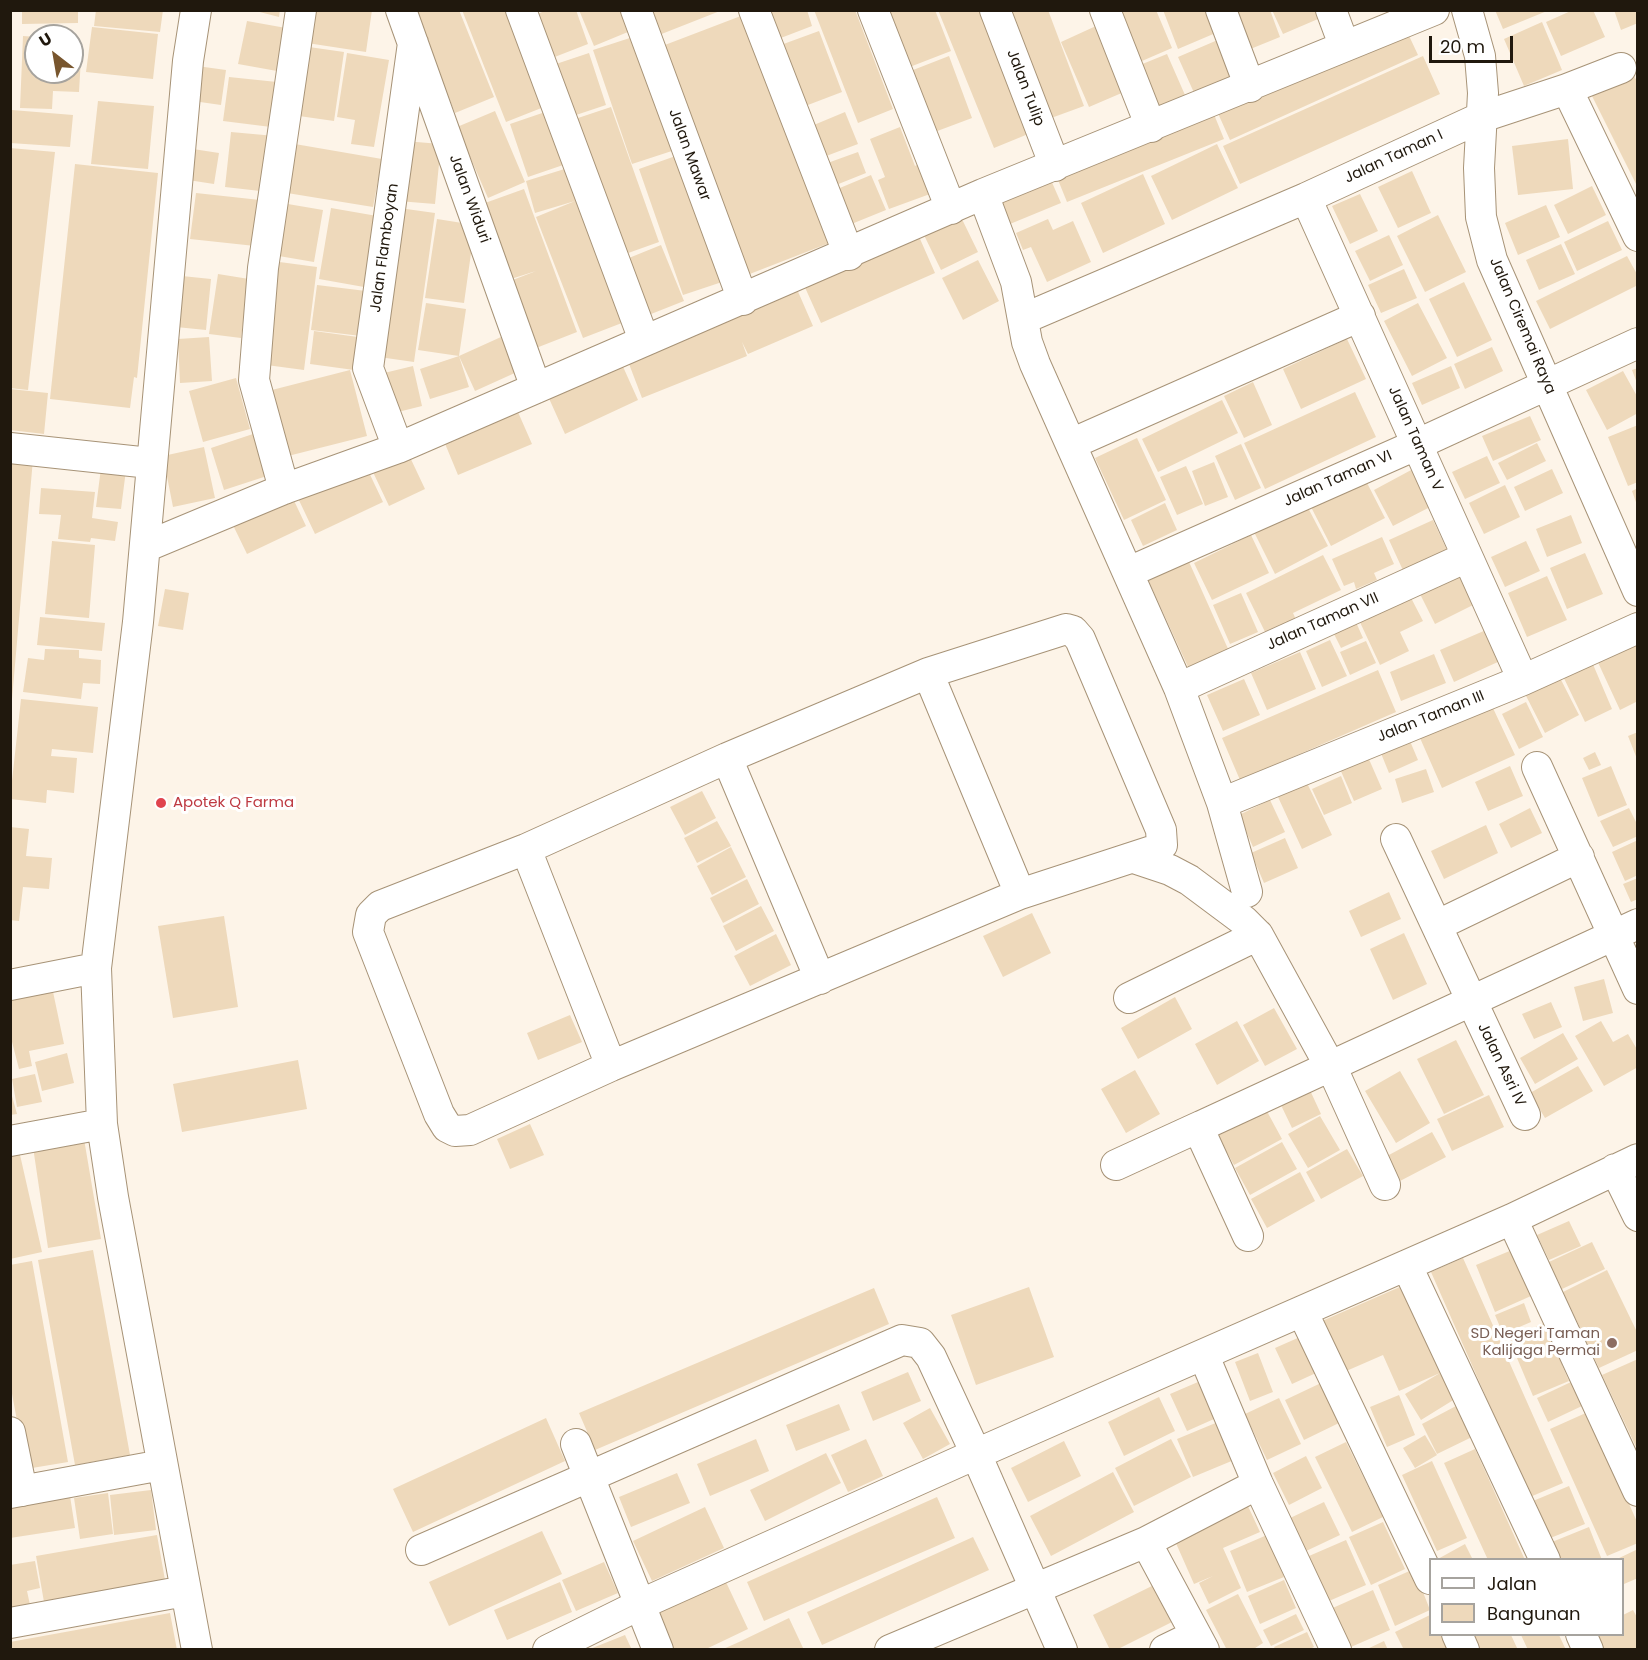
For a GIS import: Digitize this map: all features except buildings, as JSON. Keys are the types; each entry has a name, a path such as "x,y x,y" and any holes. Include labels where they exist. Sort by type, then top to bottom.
{"street":[{"path":"284,489 254,380 263,268 301,10"},
{"name":"Jalan Widuri","path":"401,10 536,388"},
{"path":"521,10 644,340"},
{"name":"Jalan Mawar","path":"636,10 742,300"},
{"path":"754,10 849,255"},
{"path":"873,10 951,209"},
{"name":"Jalan Tulip","path":"995,10 1054,166"},
{"path":"1106,10 1151,127"},
{"path":"1221,10 1250,87"},
{"path":"1331,10 1344,45"},
{"path":"145,547 284,489 398,448 644,340 849,255 983,194 1434,10"},
{"name":"Jalan Ciremai Raya","path":"1467,10 1480,56 1481,217 1492,260 1638,591"},
{"path":"194,13 150,463 145,547 96,968 102,1124 113,1197 197,1650"},
{"name":"Jalan Flamboyan","path":"398,448 368,368 413,43"},
{"name":"Jalan Taman I","path":"1023,319 1306,198 1482,117 1622,68"},
{"path":"1567,89 1638,236"},
{"path":"983,194 1016,282 1035,364 1179,688 1222,803 1247,892"},
{"name":"Jalan Taman V","path":"1306,198 1523,680"},
{"path":"1071,444 1360,316"},
{"name":"Jalan Taman VI","path":"1129,572 1418,444 1638,343"},
{"path":"10,448 150,463"},
{"name":"Jalan Taman VII","path":"1179,688 1467,557"},
{"name":"Jalan Taman III","path":"1222,803 1523,680 1638,628"},
{"path":"1060,630 1073,631 1080,639 1161,830 1162,845 1158,849 1134,858 1020,894 611,1066 470,1130 455,1131 447,1128 439,1114 368,932 371,915 380,906 526,849 727,758 928,673 1060,630"},
{"path":"928,673 1020,894"},
{"path":"727,758 820,979"},
{"path":"1537,767 1579,857 1626,929 1638,988"},
{"name":"Jalan Asri IV","path":"1396,839 1525,1115"},
{"path":"526,849 611,1066"},
{"path":"1438,925 1579,857"},
{"path":"1134,858 1170,870 1189,880 1244,921 1258,935 1329,1064 1385,1185"},
{"path":"1116,1165 1329,1064 1474,1008 1626,929"},
{"path":"1129,998 1258,935"},
{"path":"10,985 96,968"},
{"path":"10,1141 102,1124"},
{"path":"1201,1126 1203,1138 1248,1236"},
{"path":"548,1650 639,1605 976,1454 1407,1266 1626,1164 1638,1216"},
{"path":"1512,1219 1638,1491"},
{"path":"1407,1266 1544,1558"},
{"path":"1302,1311 1429,1575"},
{"path":"422,1550 902,1340 920,1343 931,1357 1062,1650"},
{"path":"1204,1356 1258,1484 1336,1650"},
{"path":"10,1432 16,1492 162,1465"},
{"path":"576,1444 587,1478 658,1650"},
{"path":"890,1650 1146,1542 1258,1484"},
{"path":"1146,1542 1200,1642 1165,1650"},
{"path":"10,1623 185,1592"},
{"path":"1457,1636 1464,1650"},
{"path":"1581,1636 1588,1650"}],"place":[{"name":"Apotek Q Farma","path":"161,803"},
{"name":"SD Negeri Taman Kalijaga Permai","path":"1612,1343"}]}
